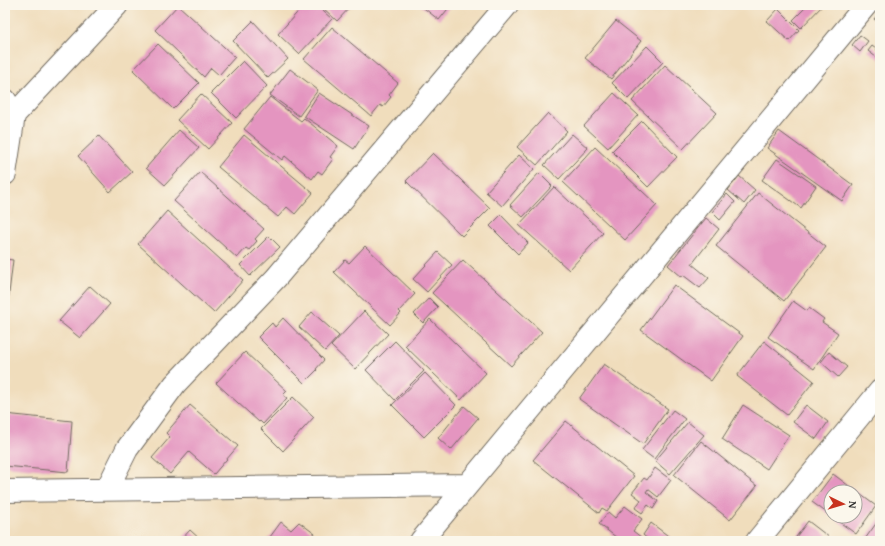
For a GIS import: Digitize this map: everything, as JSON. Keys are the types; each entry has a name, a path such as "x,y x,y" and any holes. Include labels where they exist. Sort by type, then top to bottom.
{"street":[{"path":"5,174 10,107 117,5"},
{"path":"107,489 127,449 174,384 276,278 507,5"},
{"path":"421,541 866,5"},
{"path":"757,541 880,391"},
{"path":"5,491 467,485"}],"building":[{"path":"178,5 235,57 219,75 211,68 204,77 155,30"},
{"path":"304,5 316,5 332,19 299,54 278,34"},
{"path":"320,5 352,5 337,21"},
{"path":"420,5 451,5 439,20"},
{"path":"808,5 823,5 801,28 793,20"},
{"path":"778,9 799,30 789,41 767,21"},
{"path":"880,12 880,24 874,19"},
{"path":"253,21 288,59 268,78 233,41"},
{"path":"616,21 641,41 611,79 585,58"},
{"path":"332,27 398,83 389,95 391,97 383,107 380,105 371,116 304,59"},
{"path":"860,35 868,41 860,52 852,45"},
{"path":"158,44 199,83 173,109 133,70"},
{"path":"647,46 663,62 628,99 612,83"},
{"path":"872,46 880,52 880,60 868,51"},
{"path":"243,61 267,86 236,118 211,93"},
{"path":"665,65 717,113 683,149 632,101"},
{"path":"290,69 318,90 299,116 270,95"},
{"path":"319,93 369,126 354,149 304,116"},
{"path":"614,93 638,115 608,148 584,126"},
{"path":"201,94 232,123 208,149 177,120"},
{"path":"270,97 301,121 304,118 338,146 330,157 333,159 322,174 318,171 312,179 285,156 282,160 244,129"},
{"path":"548,113 567,131 537,165 517,147"},
{"path":"642,121 677,157 648,187 612,151"},
{"path":"179,130 199,148 165,185 146,168"},
{"path":"779,131 853,185 842,201 767,148"},
{"path":"572,134 588,148 559,179 544,165"},
{"path":"244,135 313,193 295,214 287,207 278,217 218,167"},
{"path":"99,136 132,172 110,192 78,156"},
{"path":"595,147 657,205 625,240 563,182"},
{"path":"433,153 490,208 462,236 406,181"},
{"path":"519,155 534,169 502,206 486,192"},
{"path":"777,159 816,186 801,208 762,180"},
{"path":"200,172 264,229 255,239 257,241 249,250 246,248 237,258 174,201"},
{"path":"539,173 552,186 523,217 510,205"},
{"path":"739,176 755,190 744,204 728,190"},
{"path":"554,187 603,233 569,270 519,225"},
{"path":"758,193 826,247 784,301 716,246"},
{"path":"727,194 735,202 720,220 712,212"},
{"path":"167,211 243,280 214,313 138,244"},
{"path":"501,215 528,243 518,254 490,226"},
{"path":"706,218 719,229 692,264 709,278 700,288 683,275 682,277 668,265"},
{"path":"269,236 280,247 250,276 240,265"},
{"path":"365,246 415,294 399,311 401,313 390,325 334,272 345,260 349,263"},
{"path":"438,252 452,265 427,292 413,279"},
{"path":"5,259 13,260 7,310 5,309"},
{"path":"463,260 542,332 511,366 432,293"},
{"path":"674,285 743,336 711,381 641,330"},
{"path":"90,286 110,304 80,338 59,321"},
{"path":"429,298 438,307 423,323 414,314"},
{"path":"793,301 807,311 809,308 824,319 822,322 838,333 814,369 768,337"},
{"path":"364,311 388,334 355,369 331,346"},
{"path":"312,312 339,336 325,351 299,327"},
{"path":"283,318 324,360 316,369 317,370 304,383 258,337 272,323 275,327"},
{"path":"430,319 486,373 461,400 405,346"},
{"path":"395,341 424,371 395,400 366,370"},
{"path":"764,341 814,381 787,415 737,376"},
{"path":"245,352 287,391 283,395 287,398 263,424 216,383"},
{"path":"829,352 847,367 838,377 821,362"},
{"path":"604,364 668,409 643,444 579,399"},
{"path":"425,373 456,405 424,437 392,405"},
{"path":"293,397 314,417 283,451 261,429"},
{"path":"190,405 238,446 214,474 189,452 170,474 152,458 170,437 166,433"},
{"path":"743,405 789,435 767,469 722,439"},
{"path":"806,405 828,422 816,439 793,422"},
{"path":"464,406 478,418 451,450 438,438"},
{"path":"673,410 685,419 654,459 642,450"},
{"path":"5,414 72,421 68,472 5,466"},
{"path":"566,421 634,476 607,511 602,508 599,513 533,460"},
{"path":"688,422 704,435 670,474 655,461"},
{"path":"701,441 757,486 730,520 674,475"},
{"path":"655,468 671,480 658,497 648,489 646,492 658,501 653,509 648,505 642,513 635,508 641,500 632,493 644,478 647,480"},
{"path":"833,474 846,484 826,484"},
{"path":"823,487 823,510 812,502"},
{"path":"863,496 876,506 856,534 842,524 863,524"},
{"path":"625,506 642,519 633,531 646,541 621,541 599,524 608,512 615,518"},
{"path":"880,518 880,541 868,541 865,539"},
{"path":"808,521 834,541 793,541"},
{"path":"281,522 291,530 299,522 315,534 310,541 267,541"},
{"path":"651,523 675,541 650,541 643,535"},
{"path":"190,530 202,541 180,541"}]}
